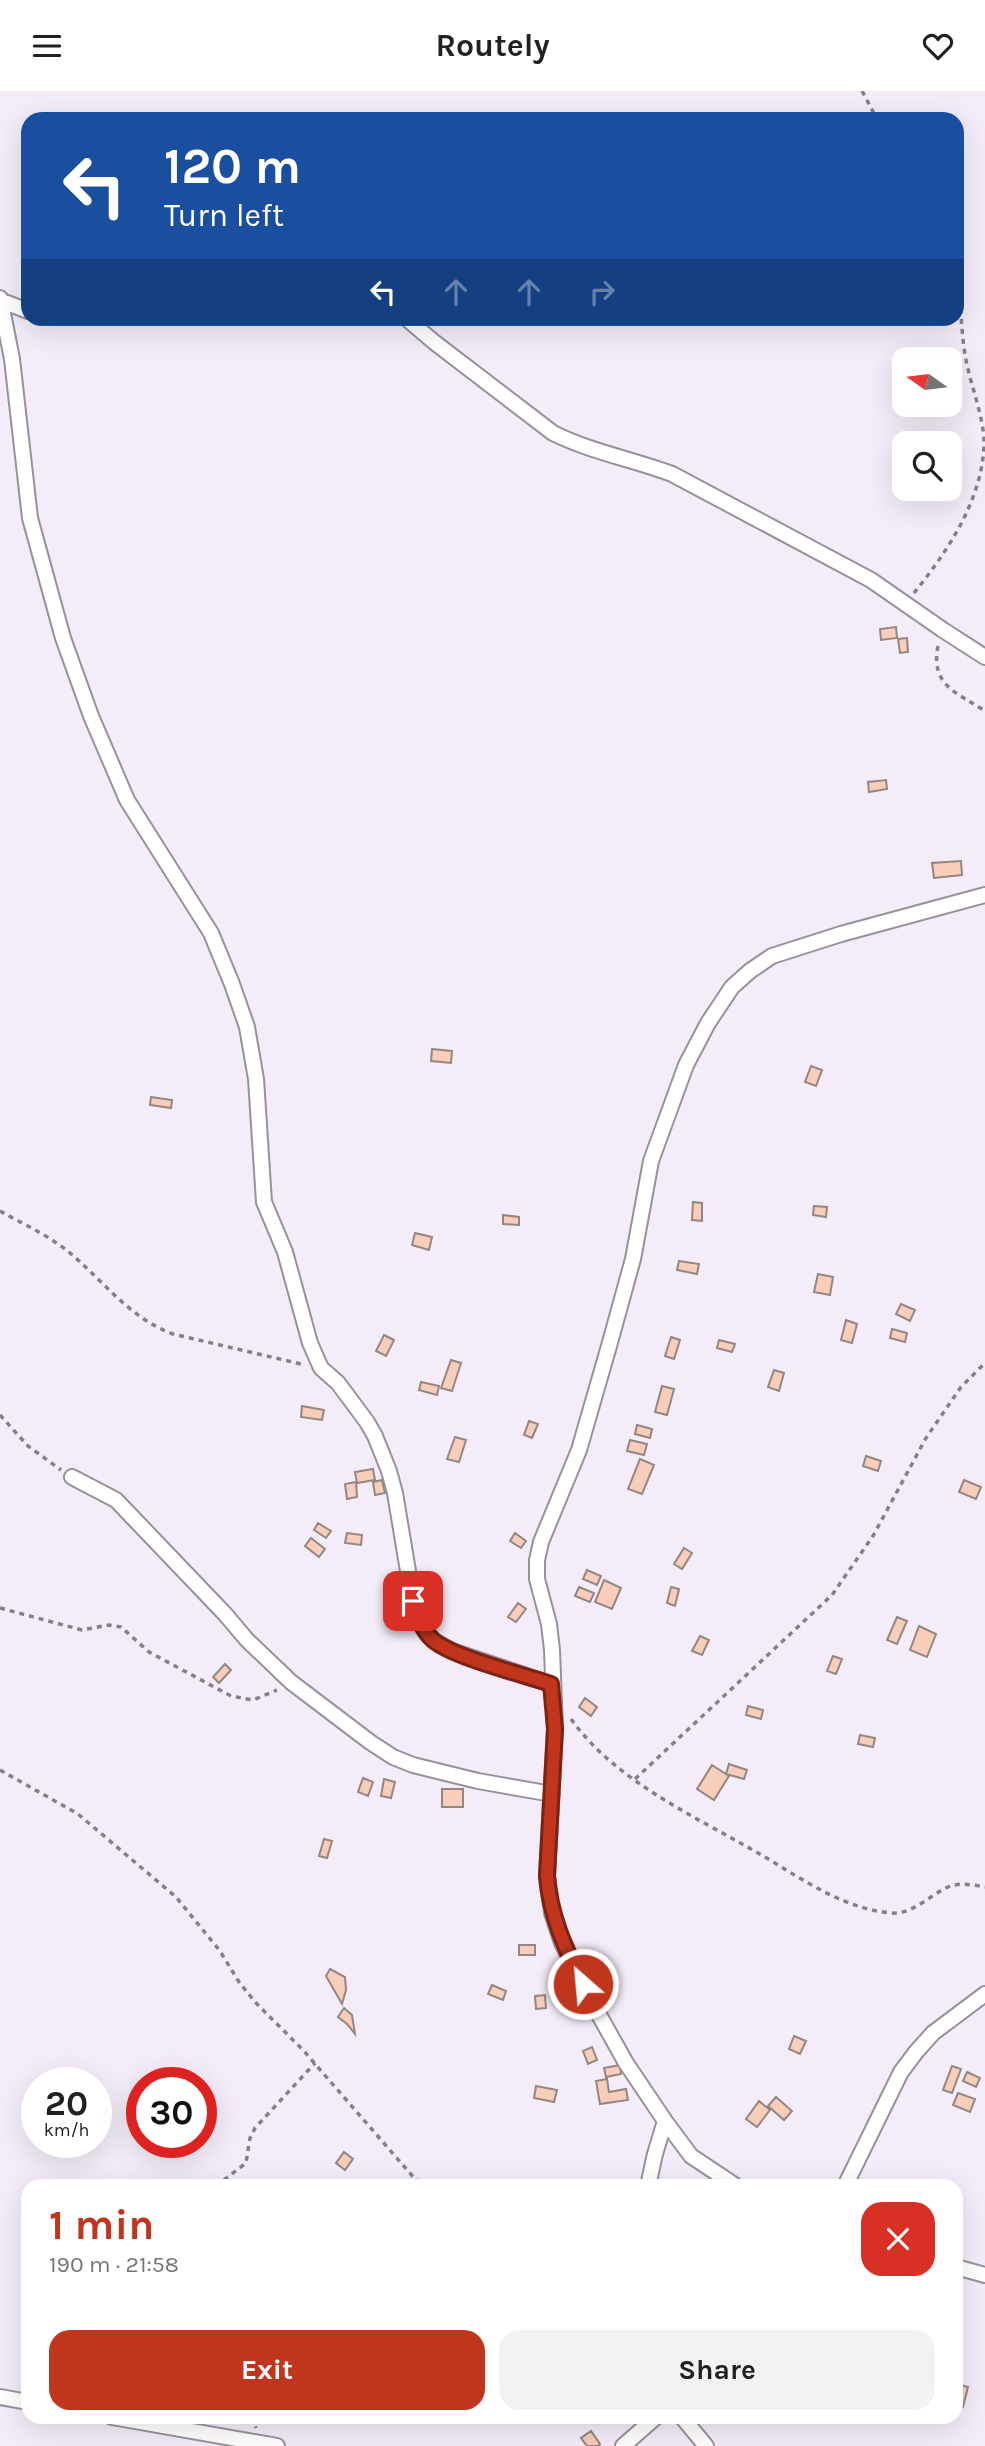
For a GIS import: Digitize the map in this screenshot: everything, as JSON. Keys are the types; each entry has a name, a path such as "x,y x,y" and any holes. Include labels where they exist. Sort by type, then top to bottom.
{"street":[{"path":"1,300 21,308"},
{"path":"1,300 12,359 30,518 63,638 91,716 127,800 211,933 232,983 247,1027 256,1079 264,1202 285,1252 310,1343 321,1368 350,1397 375,1436 395,1493 413,1601 422,1626 433,1640 453,1651 551,1684"},
{"path":"415,326 553,433 574,444 637,461 672,474 872,580 985,657"},
{"path":"726,2179 691,2156 665,2122 626,2063 562,1943 548,1895 555,1729 549,1624 537,1579 537,1560 541,1542 579,1450 633,1259 655,1149 686,1065 708,1023 733,988 750,971 772,956 841,934 985,895"},
{"path":"72,1477 116,1500 130,1512 247,1640 291,1682 370,1742 393,1757 413,1765 478,1781 552,1794"},
{"path":"848,2179 901,2072 915,2052 933,2033 985,1994"},
{"path":"650,2179 665,2122"},
{"path":"963,2269 985,2275"},
{"path":"0,2397 21,2401"},
{"path":"152,2424 277,2446"},
{"path":"623,2446 648,2424"},
{"path":"688,2424 706,2446"}],"path":[{"path":"862,91 873,112"},
{"path":"906,603 938,563 958,532 969,507 982,461 984,439 966,360 962,326"},
{"path":"943,630 936,655 941,679 950,690 985,711"},
{"path":"0,1211 67,1250 140,1319 156,1328 321,1368"},
{"path":"635,1779 832,1595 873,1536 926,1438 961,1387 985,1363"},
{"path":"0,1415 45,1461 72,1477"},
{"path":"0,1608 22,1612 71,1628 91,1629 109,1625 121,1627 149,1652 221,1691 241,1698 260,1698 291,1682"},
{"path":"567,1714 585,1739 635,1779 701,1822 750,1848 817,1890 893,1914 906,1911 949,1887 963,1884 985,1887"},
{"path":"0,1770 78,1814 176,1897 220,1951 256,2003 315,2063 415,2179"},
{"path":"225,2179 246,2163 250,2138 256,2128 315,2063"}],"building":[{"path":"896,627 897,638 881,640 880,629"},
{"path":"907,638 908,652 900,653 898,639"},
{"path":"886,780 887,789 869,792 868,782"},
{"path":"961,861 962,875 934,878 932,863"},
{"path":"432,1049 452,1051 451,1063 431,1061"},
{"path":"811,1066 822,1070 816,1086 805,1082"},
{"path":"151,1097 172,1100 171,1108 150,1105"},
{"path":"693,1202 702,1203 702,1221 692,1220"},
{"path":"814,1206 827,1207 826,1217 813,1215"},
{"path":"503,1215 519,1217 519,1225 503,1224"},
{"path":"415,1233 432,1237 429,1250 412,1245"},
{"path":"679,1261 699,1264 697,1274 677,1270"},
{"path":"818,1274 833,1277 830,1295 814,1292"},
{"path":"901,1304 915,1310 910,1321 896,1314"},
{"path":"846,1320 857,1324 852,1343 841,1340"},
{"path":"892,1329 907,1333 905,1342 890,1338"},
{"path":"384,1335 394,1340 386,1356 376,1351"},
{"path":"671,1337 680,1340 674,1359 665,1356"},
{"path":"719,1340 735,1344 732,1352 717,1348"},
{"path":"451,1360 461,1363 452,1391 441,1388"},
{"path":"774,1370 784,1373 779,1391 768,1387"},
{"path":"421,1382 439,1386 437,1395 419,1390"},
{"path":"662,1386 674,1389 667,1415 655,1412"},
{"path":"302,1406 324,1410 322,1420 301,1417"},
{"path":"529,1421 538,1424 532,1438 524,1435"},
{"path":"637,1425 652,1429 650,1438 635,1434"},
{"path":"455,1437 466,1440 459,1462 447,1459"},
{"path":"630,1440 647,1444 644,1455 627,1451"},
{"path":"866,1456 881,1461 878,1471 863,1466"},
{"path":"640,1459 654,1465 642,1494 628,1489"},
{"path":"373,1469 375,1480 357,1483 355,1472"},
{"path":"382,1480 385,1493 375,1495 373,1482"},
{"path":"964,1480 981,1487 976,1499 959,1492"},
{"path":"356,1482 357,1497 347,1499 345,1484"},
{"path":"318,1523 331,1531 326,1538 314,1530"},
{"path":"347,1533 362,1535 361,1545 345,1543"},
{"path":"515,1533 526,1541 521,1548 510,1541"},
{"path":"311,1538 325,1549 319,1557 305,1546"},
{"path":"684,1548 692,1553 682,1569 674,1564"},
{"path":"587,1570 601,1576 597,1585 583,1579"},
{"path":"604,1580 621,1588 612,1609 595,1602"},
{"path":"579,1587 594,1593 590,1602 575,1596"},
{"path":"671,1587 679,1589 675,1606 667,1603"},
{"path":"518,1603 526,1609 516,1622 508,1617"},
{"path":"897,1617 907,1621 897,1644 887,1640"},
{"path":"919,1626 936,1634 927,1657 910,1650"},
{"path":"700,1636 709,1640 702,1655 692,1651"},
{"path":"833,1656 842,1659 836,1674 827,1671"},
{"path":"225,1664 231,1670 219,1683 213,1677"},
{"path":"585,1698 597,1707 591,1716 579,1707"},
{"path":"748,1706 763,1710 761,1719 746,1715"},
{"path":"860,1735 875,1738 873,1747 858,1744"},
{"path":"729,1764 747,1770 744,1779 726,1774"},
{"path":"712,1765 729,1776 714,1800 697,1789"},
{"path":"363,1778 373,1782 368,1796 358,1792"},
{"path":"384,1779 395,1782 391,1798 381,1796"},
{"path":"442,1789 463,1789 463,1807 442,1807"},
{"path":"324,1839 332,1841 327,1858 319,1856"},
{"path":"519,1945 535,1945 535,1955 519,1955"},
{"path":"330,1969 345,1977 346,1990 342,2004 326,1976"},
{"path":"492,1985 506,1991 503,2000 488,1994"},
{"path":"545,1995 546,2008 536,2009 535,1996"},
{"path":"344,2008 352,2015 355,2034 338,2017"},
{"path":"794,2036 806,2041 800,2054 789,2049"},
{"path":"592,2047 597,2060 588,2064 583,2051"},
{"path":"620,2065 621,2074 606,2077 604,2068"},
{"path":"952,2066 961,2069 952,2093 943,2090"},
{"path":"967,2072 980,2078 976,2087 963,2081"},
{"path":"607,2079 609,2092 626,2089 628,2100 600,2104 596,2081"},
{"path":"536,2086 557,2090 554,2102 534,2098"},
{"path":"958,2093 975,2099 970,2112 953,2105"},
{"path":"776,2097 792,2111 784,2120 768,2106"},
{"path":"759,2101 770,2110 757,2127 746,2119"},
{"path":"344,2152 353,2159 345,2170 336,2163"},
{"path":"963,2386 968,2387 963,2407"},
{"path":"591,2431 600,2444 598,2446 587,2446 581,2438"}],"route":[{"path":"413,1601 422,1626 433,1640 453,1651 551,1684 555,1729 548,1895 562,1943 583,1984"}]}
